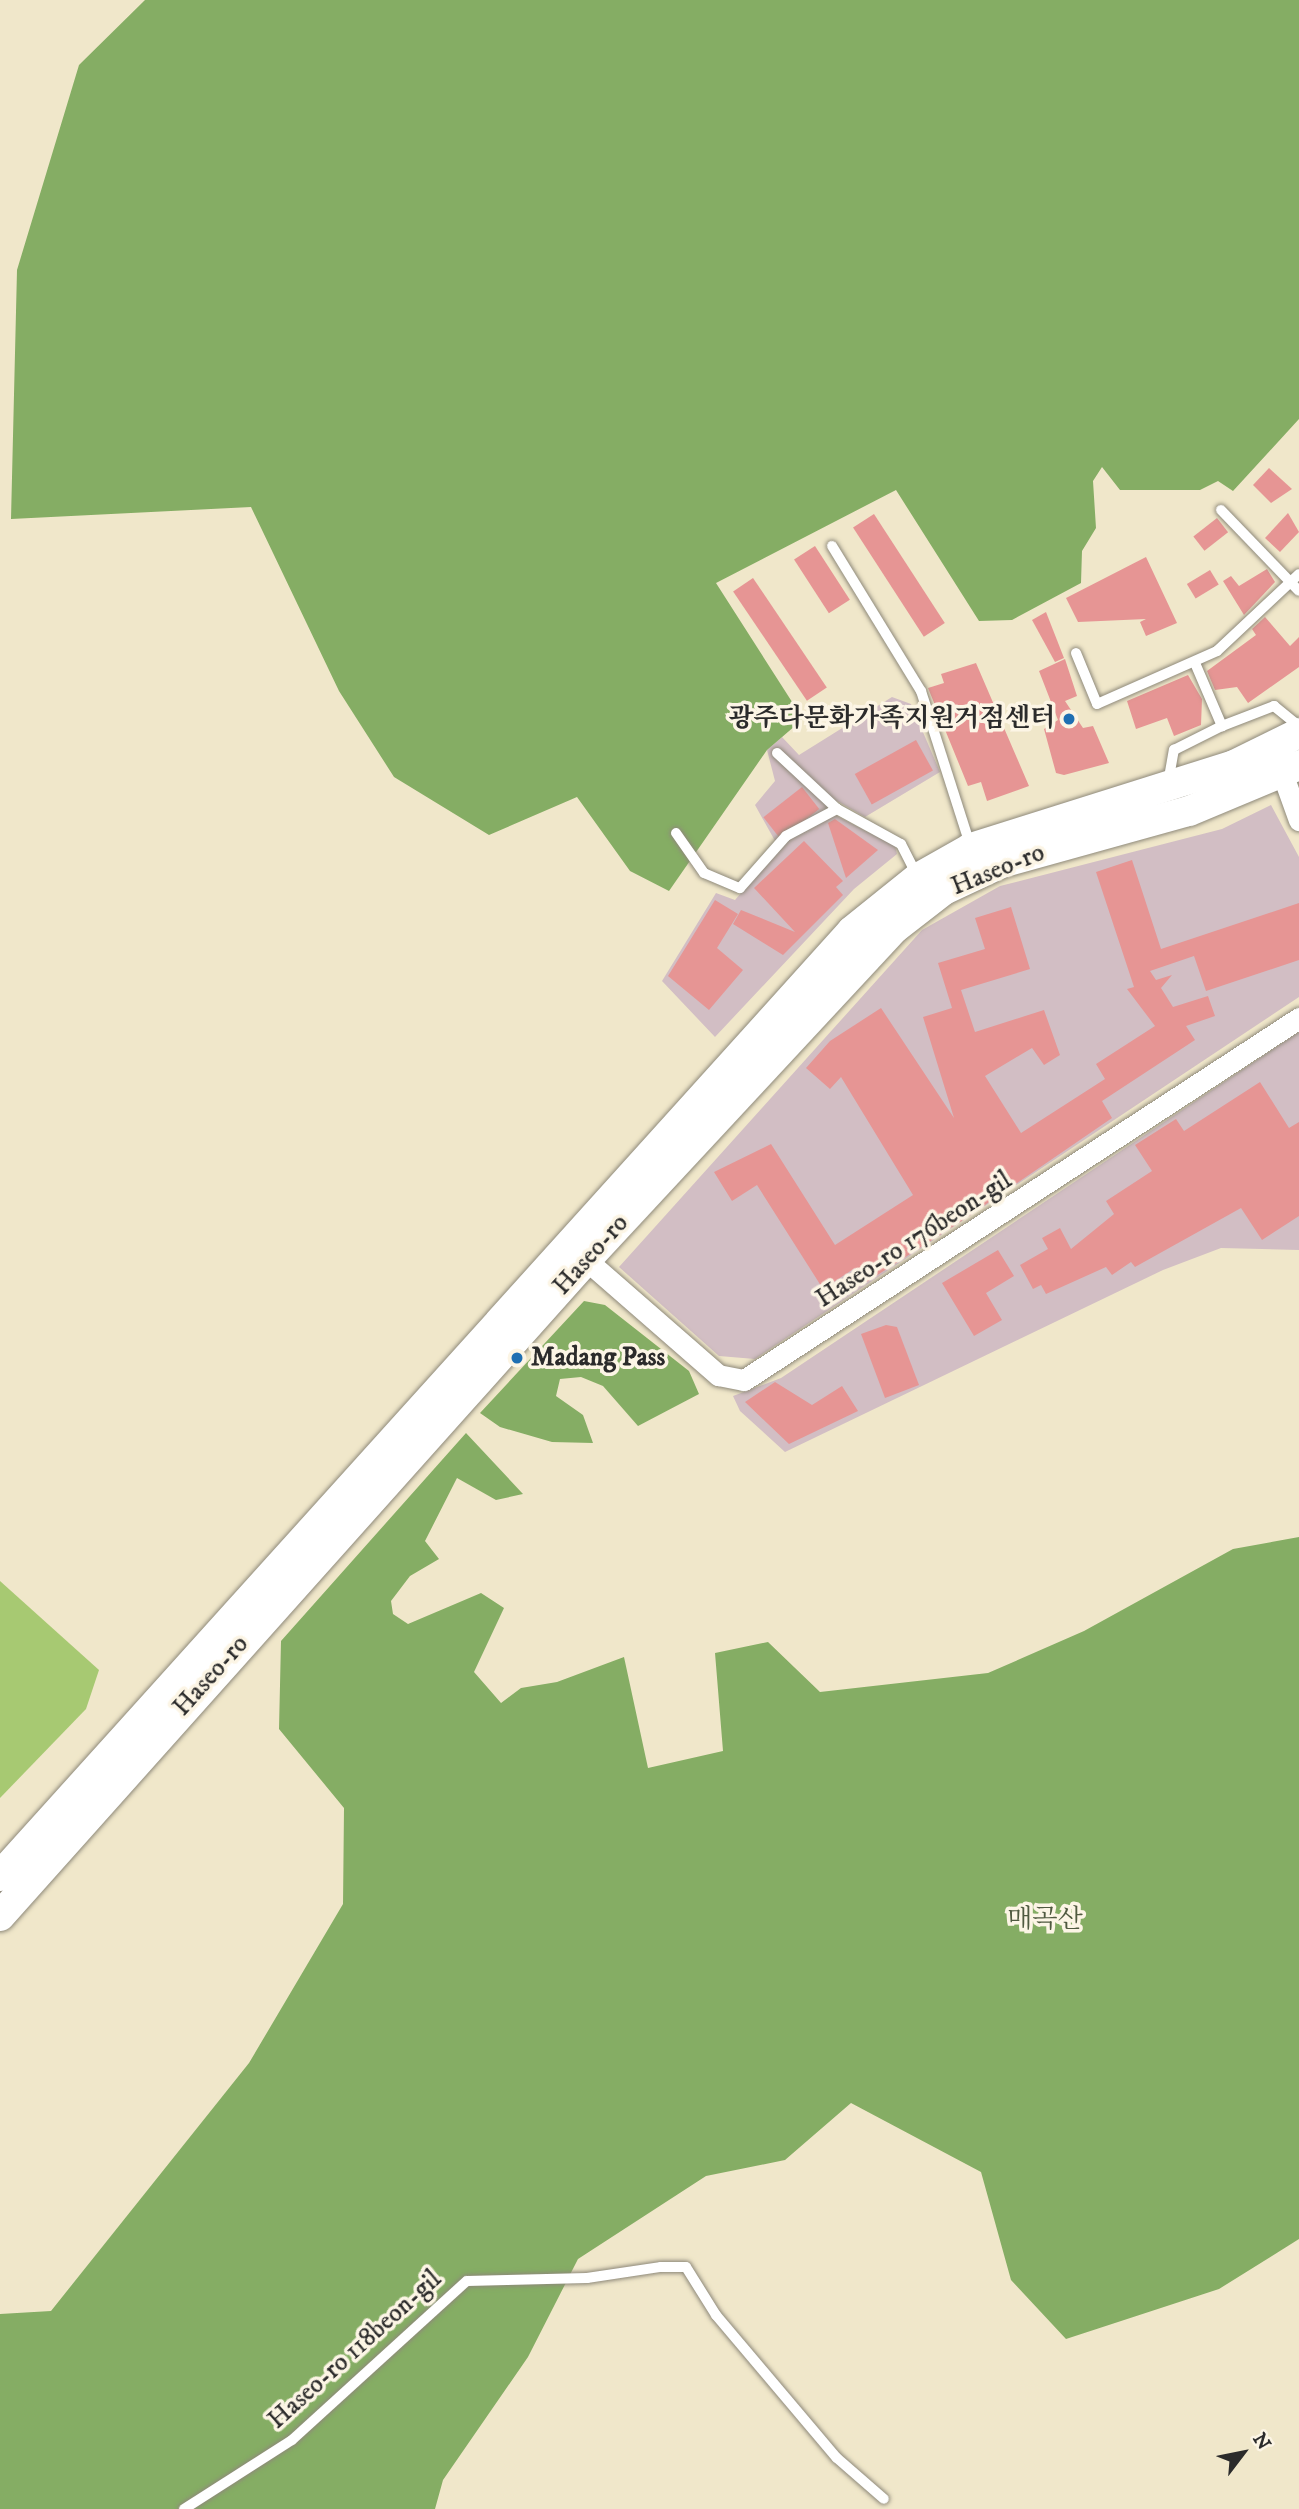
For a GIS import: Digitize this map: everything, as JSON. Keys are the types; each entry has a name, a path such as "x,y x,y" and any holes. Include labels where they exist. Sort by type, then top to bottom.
{"main road":[{"name":"Haseo-ro","path":"0,1877 578,1253 844,977 944,890 1001,863 1189,811 1285,762 1299,733"},
{"name":"Haseo-ro","path":"0,1916 578,1253 852,931 918,878 971,848 1167,788 1285,762"}],"street":[{"path":"1285,762 1299,820"},
{"name":"Haseo-ro 176beon-gil","path":"578,1253 718,1375 744,1380 1299,1018"}],"lane":[{"path":"1221,510 1299,591"},
{"path":"832,546 921,691 971,848"},
{"path":"1076,653 1097,704 1195,663 1252,622 1299,573"},
{"path":"1195,663 1222,726"},
{"path":"1167,788 1174,750 1222,726 1274,706 1299,726"},
{"path":"777,753 837,810 901,844 918,878"},
{"path":"676,833 704,873 740,888 786,836 837,810"},
{"name":"Haseo-ro 118beon-gil","path":"184,2509 292,2440 467,2281 587,2278 661,2267 686,2267 716,2315 837,2458 884,2499"}],"shaded area":[{"path":"892,697 911,704 940,772 865,817 837,801 831,813 895,846 897,854 854,889 715,1037 662,981 716,893 735,900 779,848 755,805 775,781 767,750 782,737 799,755"},
{"path":"1271,805 1299,857 1299,997 755,1359 719,1356 619,1267 922,930 1000,886 1222,829"},
{"path":"1299,1032 1299,1250 1221,1248 1163,1270 785,1452 740,1411 733,1396 781,1378"}],"green space":[{"path":"145,0 1299,0 1299,419 1233,491 1218,481 1200,490 1120,490 1102,467 1093,481 1096,528 1082,551 1081,583 1012,620 979,621 896,490 716,583 803,719 767,750 669,891 630,871 577,797 489,835 394,777 339,691 251,507 11,519 17,270 79,65"},
{"path":"584,1301 605,1305 689,1371 699,1394 638,1426 603,1386 581,1377 560,1379 556,1396 583,1415 593,1443 552,1442 500,1427 480,1413"},
{"name":"매곡산","path":"466,1433 523,1494 496,1500 457,1478 425,1541 439,1559 410,1576 391,1601 393,1614 408,1624 481,1593 504,1608 474,1672 501,1703 521,1688 557,1682 624,1657 648,1768 723,1751 715,1653 768,1642 820,1692 988,1673 1084,1631 1233,1549 1299,1537 1299,2239 1219,2289 1066,2339 1011,2280 981,2172 851,2103 785,2160 706,2176 578,2259 528,2357 443,2480 435,2509 0,2509 0,2314 51,2311 249,2063 343,1904 344,1808 279,1729 281,1641"},
{"path":"0,1581 99,1670 86,1709 0,1798"}],"building":[{"path":"1269,468 1292,489 1271,503 1253,485"},
{"path":"1288,513 1299,532 1280,552 1265,538"},
{"path":"874,514 945,623 924,637 853,528"},
{"path":"1217,518 1228,532 1204,551 1193,536"},
{"path":"815,546 850,600 829,613 794,560"},
{"path":"1146,557 1177,623 1146,636 1140,622 1146,619 1078,622 1066,598"},
{"path":"1267,569 1275,582 1244,615 1223,581 1231,576 1239,586"},
{"path":"1210,570 1219,585 1196,598 1187,584"},
{"path":"753,578 827,687 807,701 733,591"},
{"path":"1046,612 1064,658 1055,662 1032,620"},
{"path":"1265,617 1290,646 1299,637 1299,667 1248,703 1237,687 1215,690 1207,671 1256,635 1252,629"},
{"path":"1065,659 1077,696 1065,701 1083,728 1093,726 1109,763 1064,775 1056,773 1044,729 1058,720 1039,671"},
{"path":"976,663 1029,786 987,801 981,782 968,786 928,688 944,683 941,674"},
{"path":"1188,675 1202,699 1201,725 1174,736 1167,718 1136,729 1127,701"},
{"path":"916,740 933,771 872,805 855,774"},
{"path":"802,787 819,809 781,839 763,817"},
{"path":"835,819 878,850 846,878 828,823"},
{"path":"804,841 843,881 836,887 843,895 783,955 733,924 741,910 795,932 754,888"},
{"path":"1132,860 1161,949 1299,903 1299,960 1206,991 1194,956 1150,971 1156,980 1172,975 1161,988 1173,1007 1208,996 1215,1016 1186,1026 1195,1040 1102,1101 1112,1118 960,1222 865,1283 855,1268 823,1289 757,1185 732,1201 714,1172 771,1144 835,1245 913,1195 841,1077 830,1089 806,1068 830,1041 881,1008 954,1118 923,1017 952,1008 938,963 985,949 975,918 1011,907 1030,969 961,990 975,1032 1044,1010 1060,1055 1044,1065 1032,1048 985,1076 1021,1133 1105,1079 1096,1064 1155,1026 1127,989 1134,987 1096,872"},
{"path":"715,900 738,914 717,948 743,970 709,1010 668,976"},
{"path":"1260,1082 1289,1128 1299,1122 1299,1216 1262,1240 1241,1208 1135,1267 1131,1262 1112,1275 1106,1267 1046,1294 1041,1285 1033,1289 1020,1265 1048,1249 1042,1238 1060,1228 1071,1249 1114,1214 1106,1201 1152,1171 1135,1145 1176,1119 1184,1131"},
{"path":"998,1250 1014,1276 986,1293 1002,1320 974,1336 942,1283"},
{"path":"886,1325 897,1327 919,1385 885,1398 861,1334"},
{"path":"775,1382 812,1405 842,1386 858,1411 789,1444 745,1402"}],"place":[{"name":"광주다문화가족지원거점센터","path":"1069,719"},
{"name":"Madang Pass","path":"517,1358"}]}
